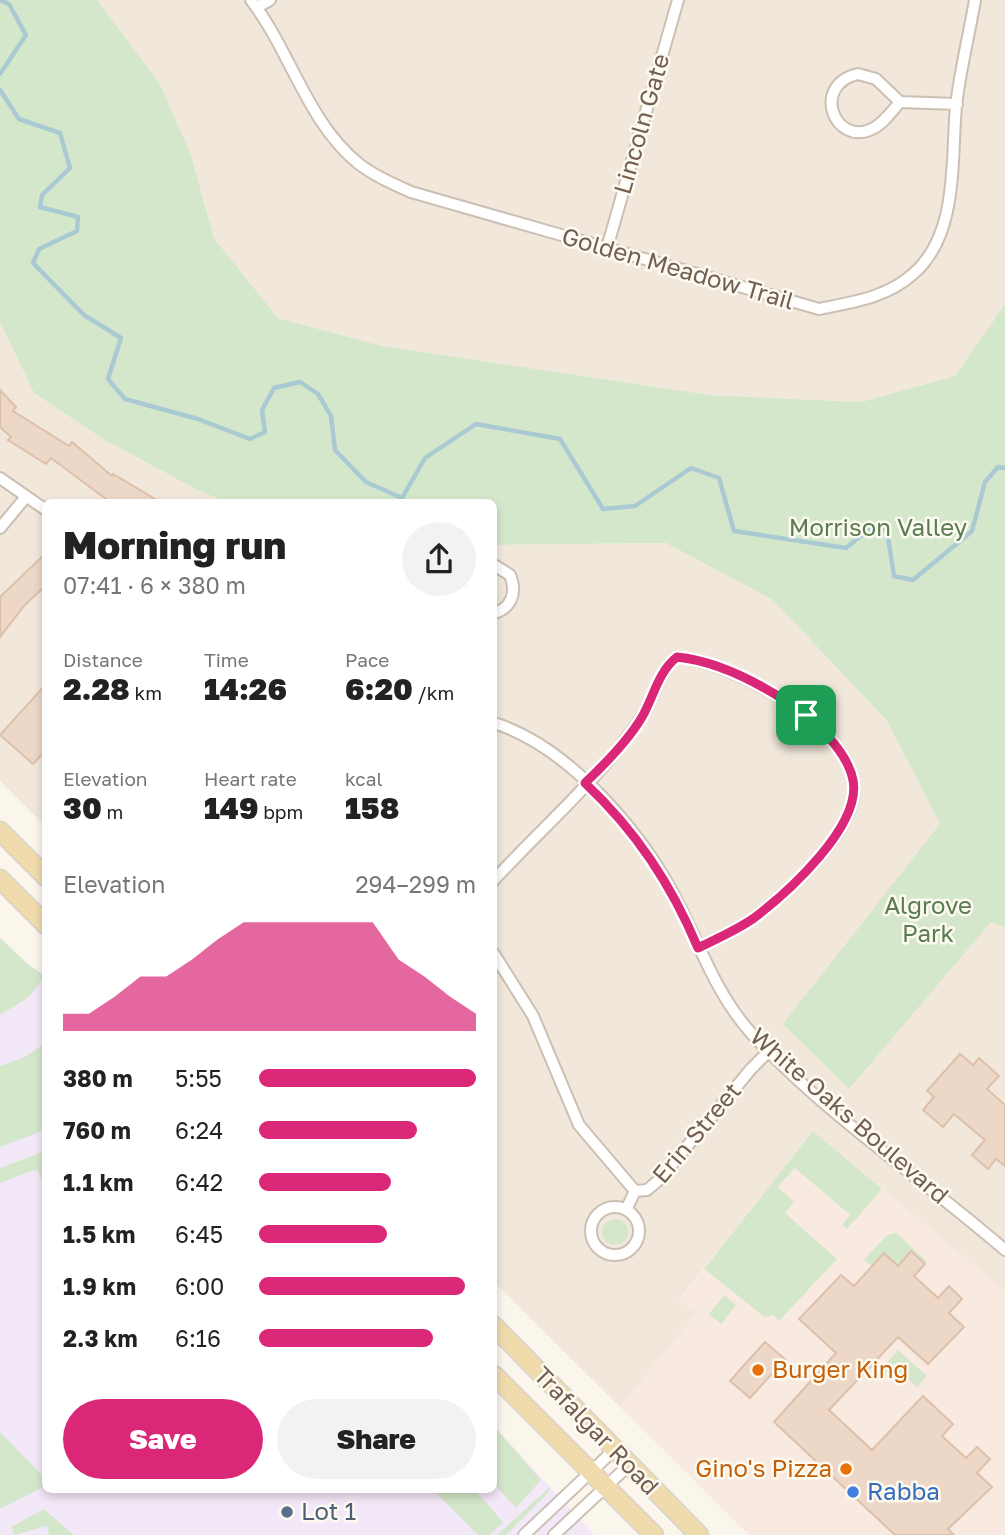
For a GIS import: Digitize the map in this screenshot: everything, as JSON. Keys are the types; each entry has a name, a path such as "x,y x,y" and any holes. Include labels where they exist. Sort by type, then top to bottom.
{"main road":[{"path":"0,831 42,873"},
{"path":"0,879 42,921"},
{"name":"Trafalgar Road","path":"497,1329 699,1535"},
{"name":"Trafalgar Road","path":"497,1378 654,1535"}],"street":[{"path":"254,4 270,0"},
{"name":"Lincoln Gate","path":"607,248 678,0"},
{"name":"Golden Meadow Trail","path":"254,4 328,133 358,163 378,177 411,192 819,309 873,299 914,273 937,241 949,201 957,104 975,0"},
{"path":"901,102 875,128 857,132 840,124 831,108 834,90 840,82 858,74 876,79 901,102 957,104"},
{"path":"0,478 42,508"},
{"path":"0,528 25,498"},
{"path":"497,567 510,575 513,591 506,606 497,611"},
{"path":"497,877 603,766 640,720 664,667 677,657 691,658 762,686 806,715 844,759 853,781 851,804 842,826 796,884 751,920 698,948"},
{"name":"White Oaks Boulevard","path":"497,724 516,730 552,753 585,783 643,846 670,888 727,1003 769,1051 852,1125 1005,1251"},
{"path":"497,959 533,1016 579,1125 635,1191"},
{"name":"Erin Street","path":"626,1210 635,1191 648,1190 660,1179 769,1051"},
{"path":"604,1210 626,1210 637,1221 639,1237 636,1244 623,1254 607,1254 595,1244 593,1222 604,1210"},
{"path":"524,1535 614,1450"},
{"path":"554,1535 629,1465"}],"shaded area":[{"path":"97,0 1005,0 1005,304 955,376 861,402 710,395 382,346 278,318 214,238 191,155 160,84"},
{"path":"0,322 34,393 103,439 201,492 220,499 42,499 42,823 0,781"},
{"path":"666,543 773,600 887,721 991,922 1005,928 1005,1292 813,1131 679,1300 698,1312 620,1407 497,1285 497,545"},
{"path":"0,938 42,974 42,1493 497,1493 497,1429 594,1535 0,1535"},
{"path":"813,1131 1005,1292 1005,1535 749,1535 620,1407 697,1313 679,1301"}],"green space":[{"name":"Morrison Valley","path":"0,0 97,0 160,84 191,155 214,238 278,318 382,346 710,395 861,402 955,376 1005,304 1005,928 991,922 849,1089 783,1024 940,824 887,721 773,600 666,543 497,545 497,499 220,499 201,492 103,439 34,393 0,322"},
{"path":"0,938 42,974 42,980 29,997 0,1015"},
{"path":"42,1045 42,1131 0,1147 0,1066 25,1057"},
{"path":"813,1131 882,1189 847,1229 842,1225 850,1215 795,1168 778,1187 794,1202 785,1213 837,1259 779,1321 773,1315 765,1317 704,1269"},
{"path":"42,1152 42,1181 37,1169 0,1183 0,1168"},
{"path":"615,1219 624,1223 628,1232 624,1241 615,1245 606,1241 602,1232 606,1223"},
{"path":"898,1234 927,1262 925,1264 911,1251 897,1266 884,1253 872,1266 864,1260 886,1236"},
{"path":"724,1295 736,1305 721,1324 709,1314"},
{"path":"898,1350 927,1376 917,1387 904,1375 900,1378 890,1370 886,1373 881,1369"},
{"path":"497,1429 541,1480 516,1508 497,1487"},
{"path":"0,1432 42,1475 42,1488 0,1509"},
{"path":"551,1486 547,1494 506,1535 497,1535"},
{"path":"436,1493 478,1493 503,1522 490,1535 478,1535"},
{"path":"44,1509 74,1535 49,1535 47,1526 14,1535 11,1527"}],"building":[{"path":"0,390 16,407 13,411 69,446 72,442 112,476 113,474 155,499 106,499 51,458 46,464 8,440 11,437 0,427"},
{"path":"42,557 42,589 24,606 0,637 0,597"},
{"path":"42,688 42,754 33,764 0,735"},
{"path":"960,1054 973,1065 979,1058 999,1076 987,1089 1005,1105 1005,1166 996,1159 988,1169 972,1155 985,1140 954,1114 943,1127 923,1110 934,1097 927,1091"},
{"path":"911,1251 925,1264 914,1276 938,1298 949,1286 962,1299 949,1313 964,1327 928,1364 898,1337 829,1410 872,1450 923,1396 953,1424 942,1436 966,1458 977,1447 990,1459 977,1473 992,1487 948,1529 954,1535 895,1535 774,1422 836,1353 799,1319 841,1275 854,1286 884,1253 898,1266"},
{"name":"Burger King","path":"765,1342 785,1359 750,1398 730,1381"}],"waterway":[{"path":"0,0 9,4 26,35 0,74"},
{"path":"0,90 19,119 60,133 70,168 42,195 40,207 78,217 77,231 39,249 33,263 84,315 121,338 108,379 125,399 198,419 250,439 265,432 262,410 274,388 300,382 318,394 331,416 335,450 366,482 402,498 425,458 476,424 560,439 603,509 635,506 691,468 719,478 734,531 846,548 873,526 887,531 894,576 913,580 972,531 985,482 998,467 1005,468"}],"place":[{"name":"Burger King","path":"758,1370"},
{"name":"Gino's Pizza","path":"846,1469"},
{"name":"Rabba","path":"853,1492"},
{"name":"Lot 1","path":"287,1512"}],"route":[{"path":"677,657 691,658 762,686 806,715 844,759 853,781 851,804 842,826 796,884 751,920 698,948 664,877 643,846 622,820 585,783 603,766 640,720 656,690 664,667 677,657"}],"park label":[{"name":"Algrove Park","path":"928,920"}]}
